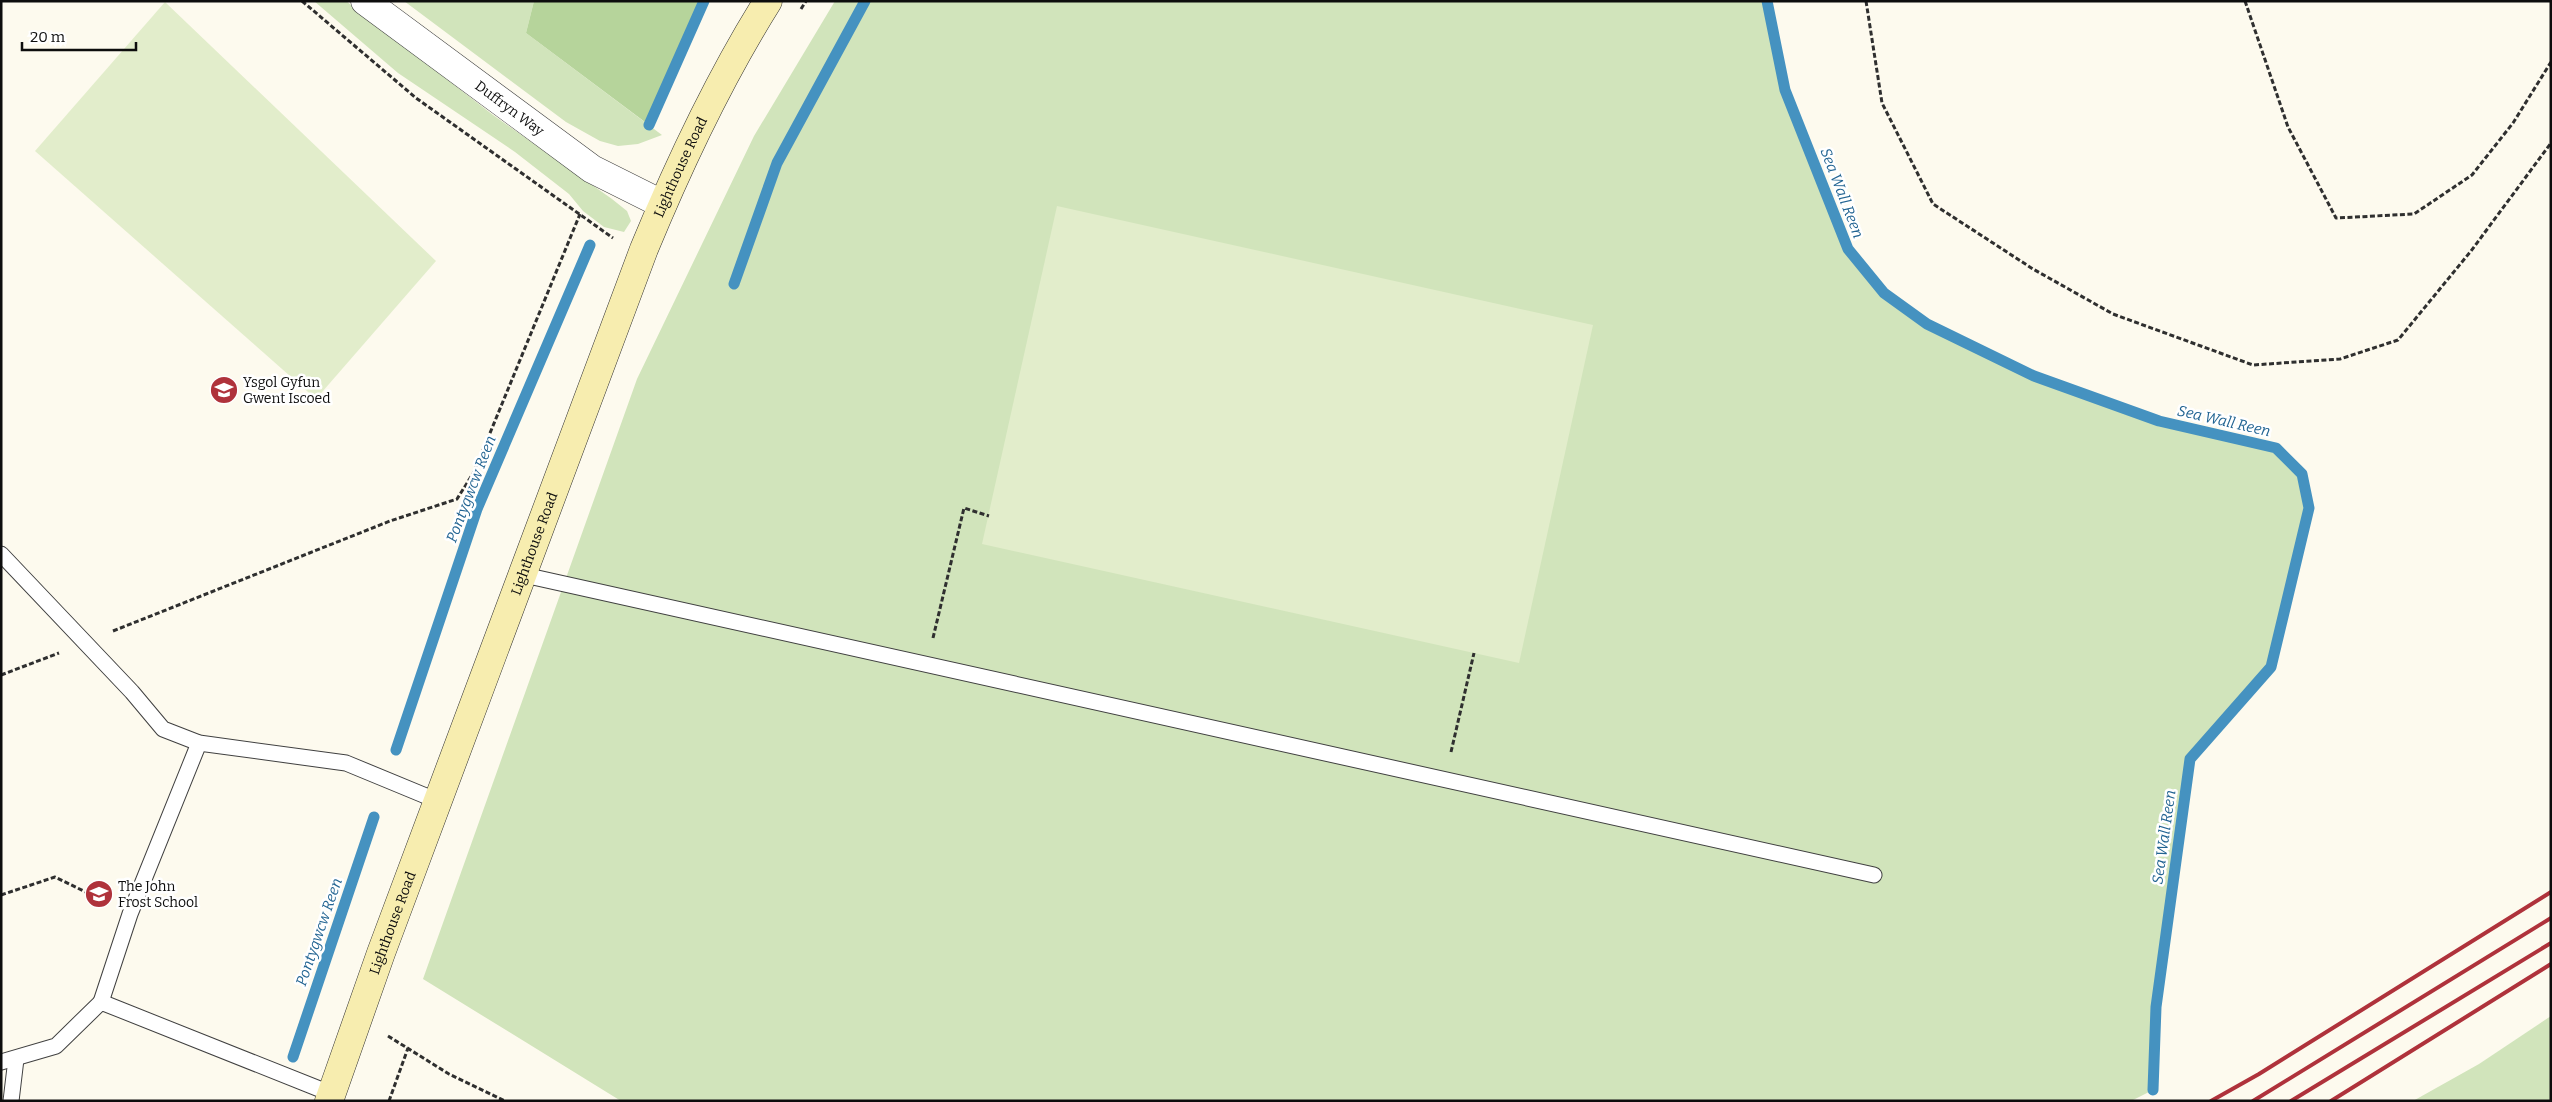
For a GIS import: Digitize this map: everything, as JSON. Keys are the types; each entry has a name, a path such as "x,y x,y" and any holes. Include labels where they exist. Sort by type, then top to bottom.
{"main road":[{"name":"Lighthouse Road","path":"331,1098 358,1017 644,249 662,204 737,51 768,1"}],"street":[{"name":"Duffryn Way","path":"365,1 592,169 662,204"}],"lane":[{"path":"1,554 132,692 163,728 199,743 346,763 438,801"},
{"path":"524,575 1874,875"},
{"path":"11,1101 9,1060 56,1046 101,1002 130,914 199,743"},
{"path":"101,1002 331,1098"}],"path":[{"path":"302,1 416,98 611,237 644,249"},
{"path":"1866,1 1882,103 1933,204 2033,269 2113,314 2253,365 2340,359 2398,340 2471,252 2551,143"},
{"path":"2245,1 2288,127 2336,218 2414,214 2472,175 2513,123 2551,62"},
{"path":"1,675 390,521 457,499 474,472 580,214"},
{"path":"927,666 964,508 989,516"},
{"path":"1445,780 1474,653"},
{"path":"1,895 55,876 130,914"},
{"path":"389,1101 408,1048 449,1074 505,1101"}],"green space":[{"path":"314,1 346,1 493,115 612,199 627,211 631,221 624,232 604,227 583,211 569,194 515,152 398,73"},
{"path":"404,1 534,1 526,33 662,135 638,144 618,146 600,141 566,122"},
{"path":"534,1 704,1 649,125 526,33"},
{"path":"835,1 1767,1 1785,90 1847,249 1884,293 1927,324 2034,376 2159,421 2276,448 2302,474 2309,508 2271,667 2190,759 2156,1007 2153,1090 2131,1101 621,1101 423,979 637,379 754,136"},
{"path":"165,2 436,261 316,399 35,151"},
{"path":"1057,206 1593,325 1519,663 982,544"},
{"path":"2551,1016 2551,1101 2413,1101 2479,1064"}],"waterway":[{"name":"Pontygwcw Reen","path":"649,125 704,1"},
{"path":"734,284 777,163 865,1"},
{"name":"Sea Wall Reen","path":"1767,1 1785,90 1848,249 1884,293 1927,324 2034,376 2159,421 2276,448 2302,474 2309,508 2271,667 2190,759 2156,1007 2153,1090"},
{"name":"Pontygwcw Reen","path":"396,750 477,509 590,245"},
{"name":"Pontygwcw Reen","path":"293,1057 374,817"}],"railway":[{"path":"2211,1101 2259,1074 2551,892"},
{"path":"2253,1101 2551,918"},
{"path":"2291,1101 2551,943"},
{"path":"2331,1101 2551,964"}],"place":[{"name":"Ysgol Gyfun Gwent Iscoed","path":"224,390"},
{"name":"The John Frost School","path":"99,894"}]}
